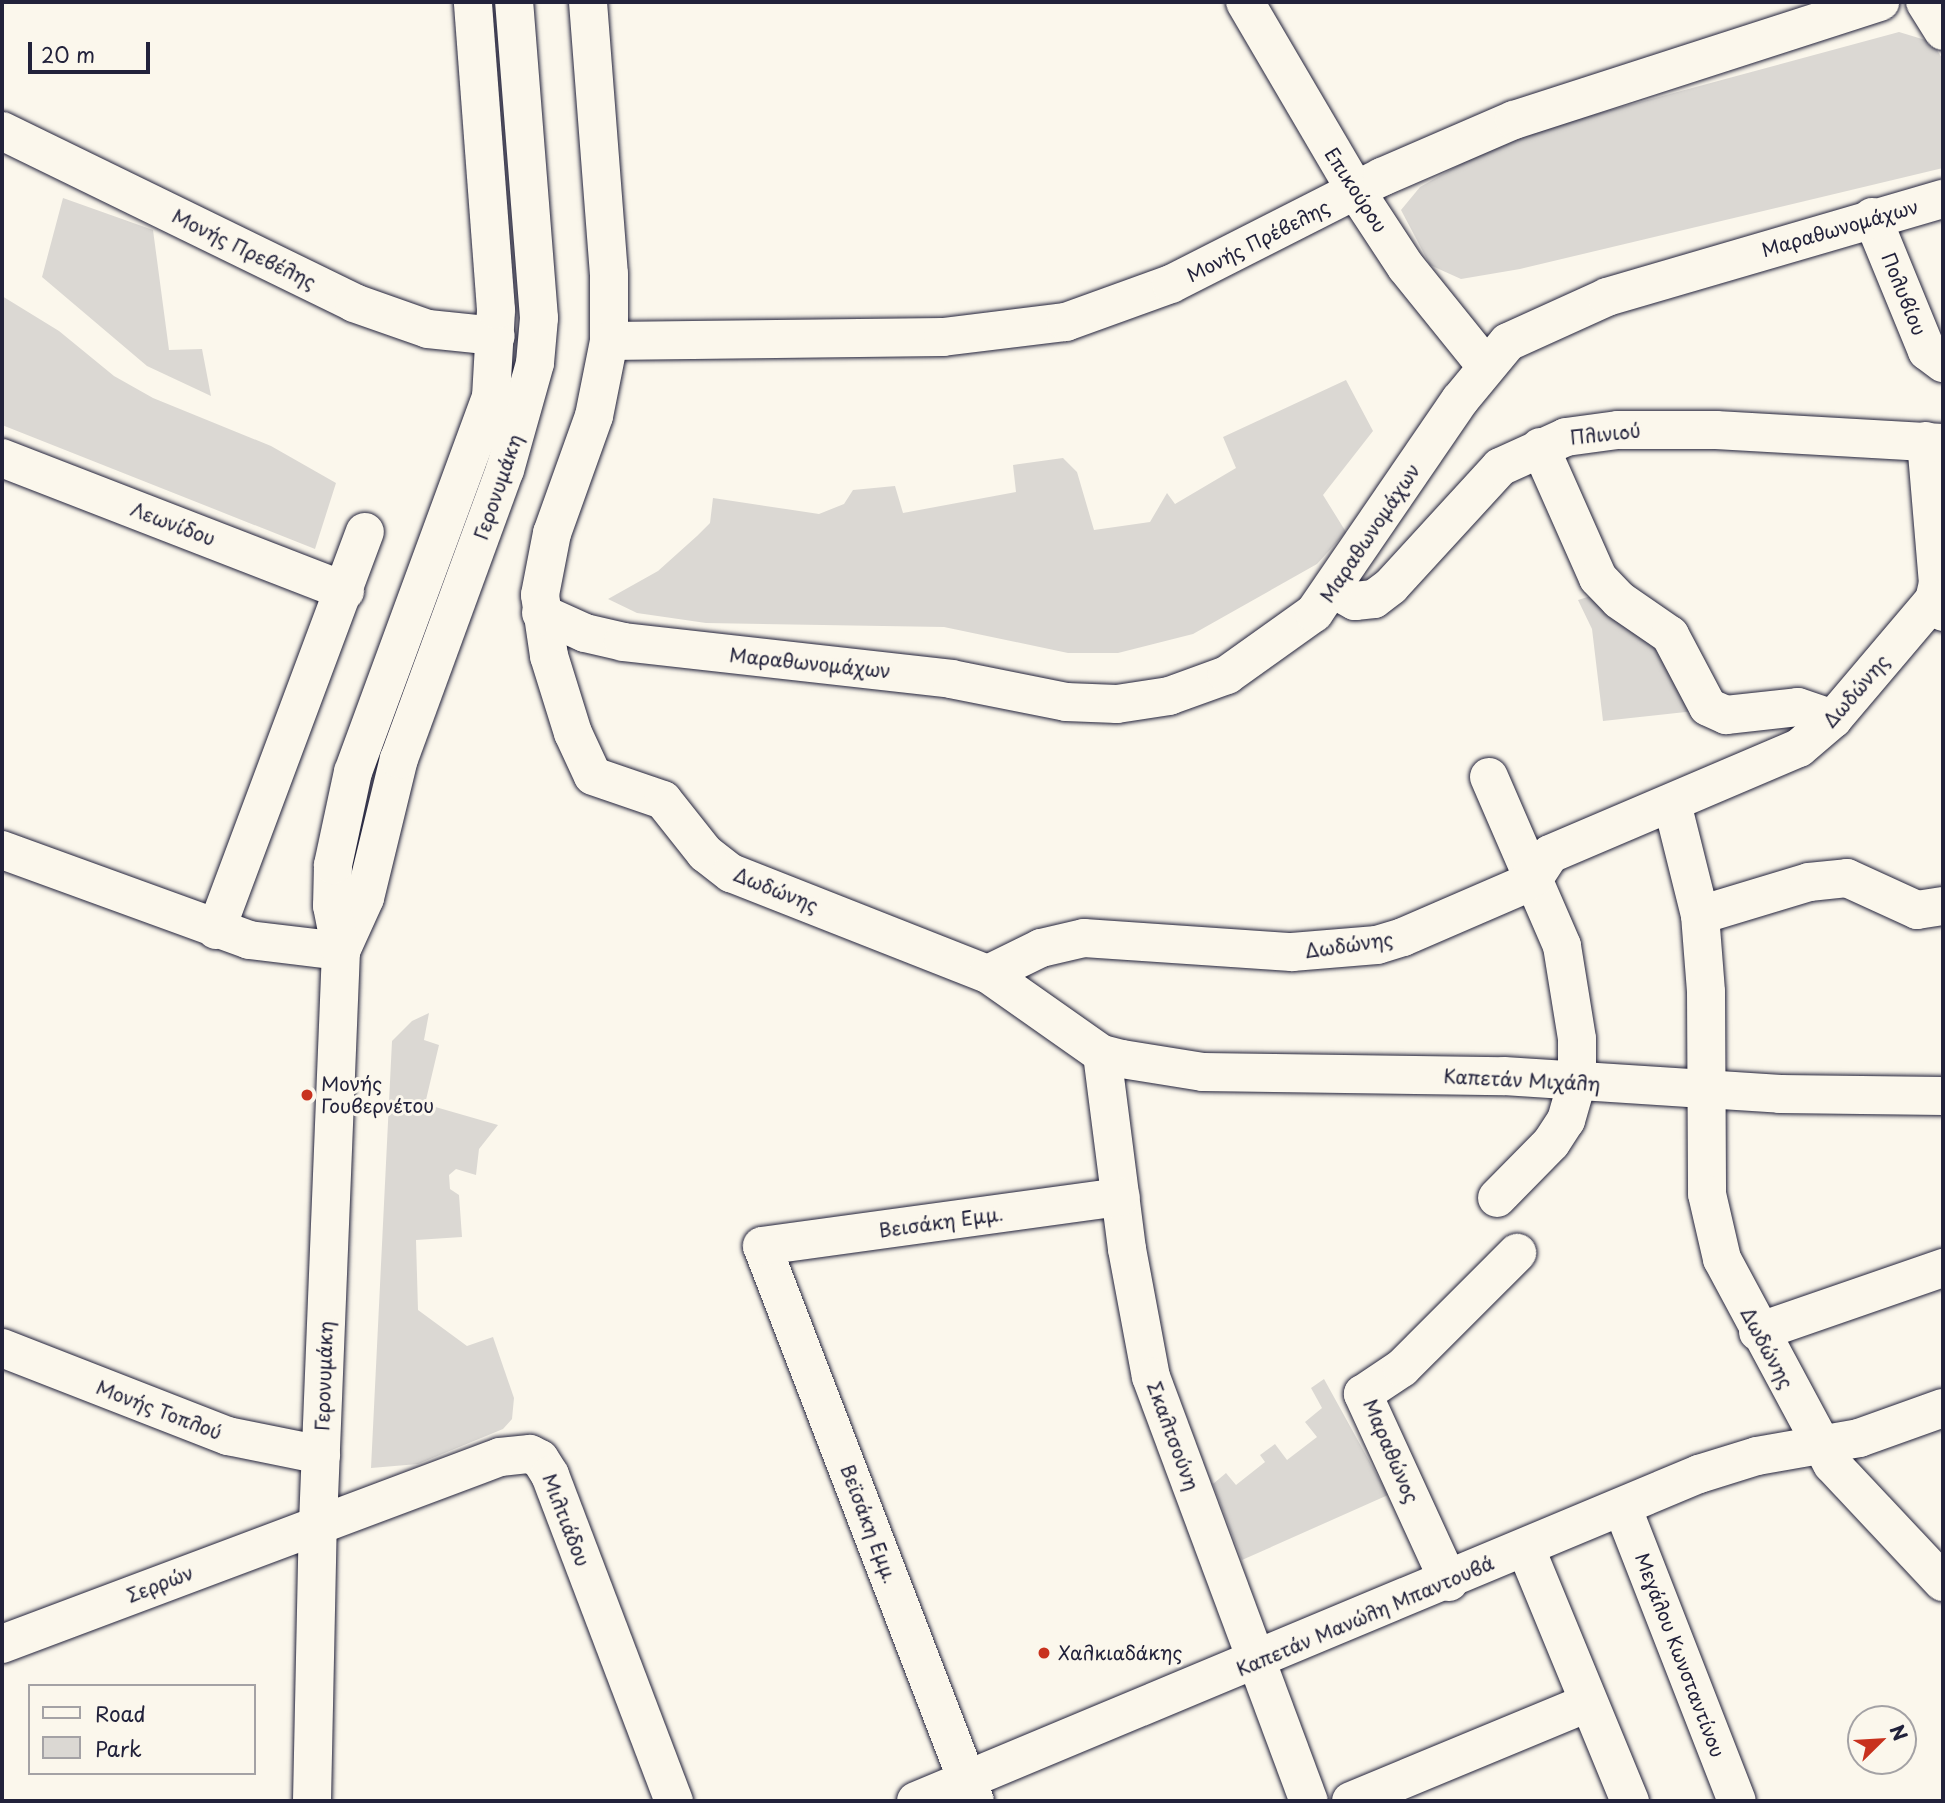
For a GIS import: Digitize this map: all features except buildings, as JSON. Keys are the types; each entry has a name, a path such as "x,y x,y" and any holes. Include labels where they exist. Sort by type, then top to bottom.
{"street":[{"name":"Γερονυμάκη","path":"312,1801 318,1523 341,951 331,884 346,795 385,680 481,432 491,397 496,336 473,2"},
{"name":"Γερονυμάκη","path":"341,951 365,898 399,759 505,470 535,363 539,318 514,2"},
{"name":"Δωδώνης","path":"588,2 608,261 609,341 594,416 546,554 541,613 573,733 593,776 663,800 705,853 731,873 988,974 1102,1054"},
{"name":"Επικούρου","path":"1245,2 1356,191 1414,278 1485,365"},
{"name":"Μονής Πρέβελης","path":"609,341 943,337 1034,329 1141,298 1356,191 1514,120 1880,2"},
{"path":"1925,2 1943,31"},
{"name":"Μονής Πρεβέλης","path":"2,131 354,303 428,329 496,336"},
{"name":"Μαραθωνομάχων","path":"541,613 585,633 623,642 951,679 1089,705 1169,696 1227,675 1298,627 1334,589 1485,365 1508,342 1575,309 1872,218 1943,199"},
{"name":"Πολυβίου","path":"1872,218 1927,351 1943,363"},
{"name":"Πλινιού","path":"1334,589 1355,601 1382,593 1494,472 1540,447 1581,434 1640,430 1935,442"},
{"path":"1935,442 1940,604"},
{"path":"1540,447 1598,578 1619,600 1670,635 1708,707 1726,715 1798,707 1833,719"},
{"name":"Λεωνίδου","path":"2,458 345,590"},
{"path":"215,930 365,532"},
{"name":"Δωδώνης","path":"988,974 1041,948 1084,938 1292,952 1377,945 1479,907 1535,877 1550,854 1769,764 1811,740 1940,604"},
{"path":"1489,777 1535,877 1569,971 1577,1039 1577,1082 1562,1128 1497,1198"},
{"name":"Δωδώνης","path":"1672,803 1700,915 1710,1220 1728,1273 1819,1445 1841,1477 1943,1582"},
{"path":"2,850 215,930 278,946 341,951"},
{"path":"1700,915 1797,886 1847,878 1917,910 1943,906"},
{"name":"Καπετάν Μιχάλη","path":"1102,1054 1203,1072 1504,1076 1707,1090 1943,1096"},
{"name":"Σκαλτσούνη","path":"1102,1054 1138,1322 1151,1377 1309,1801"},
{"name":"Βεισάκη Εμμ.","path":"762,1246 1121,1197"},
{"name":"Βεϊσάκη Εμμ.","path":"762,1246 971,1791"},
{"name":"Μαραθώνος","path":"1449,1582 1363,1394 1402,1368 1517,1252"},
{"path":"1758,1332 1943,1268"},
{"name":"Μονής Τοπλού","path":"10,1358 228,1436 321,1455"},
{"path":"1819,1445 1859,1438 1943,1408"},
{"name":"Καπετάν Μανώλη Μπαντουβά","path":"916,1801 971,1791 1257,1662 1717,1468 1819,1445"},
{"name":"Μιλτιάδου","path":"318,1523 500,1457 519,1453 540,1459 550,1475 674,1801"},
{"name":"Μεγάλου Κωνσταντίνου","path":"1623,1509 1737,1801"},
{"name":"Σερρών","path":"2,1644 318,1523"},
{"path":"1526,1549 1630,1801"},
{"path":"1351,1801 1588,1703"}],"green space":[{"path":"1899,32 1932,42 1942,58 1943,168 1520,269 1461,279 1430,265 1401,210 1420,187 1473,157 1555,125"},
{"path":"63,198 153,230 169,350 202,349 211,396 147,366 42,277"},
{"path":"2,296 59,331 114,376 153,398 271,446 336,483 315,549 2,425"},
{"path":"1346,380 1373,431 1323,495 1346,532 1317,564 1193,634 1118,653 1068,653 944,627 706,623 637,613 608,599 658,571 697,536 710,523 713,498 819,514 844,504 853,490 895,486 903,513 1016,492 1013,465 1063,458 1077,472 1094,530 1150,522 1167,493 1175,504 1236,468 1223,437"},
{"path":"1594,595 1654,631 1695,711 1603,721 1592,629 1578,600"},
{"path":"429,1013 424,1040 439,1045 425,1104 498,1125 479,1149 476,1175 456,1169 449,1175 450,1189 459,1195 462,1237 416,1240 418,1310 467,1346 493,1337 514,1398 512,1419 503,1429 418,1464 371,1468 392,1041 412,1021"},
{"path":"1324,1379 1388,1495 1242,1560 1213,1484 1226,1473 1236,1485 1265,1462 1260,1455 1275,1444 1287,1460 1317,1437 1305,1422 1322,1408 1311,1388"}],"place":[{"name":"Μονής Γουβερνέτου","path":"307,1095"},
{"name":"Χαλκιαδάκης","path":"1044,1653"}]}
